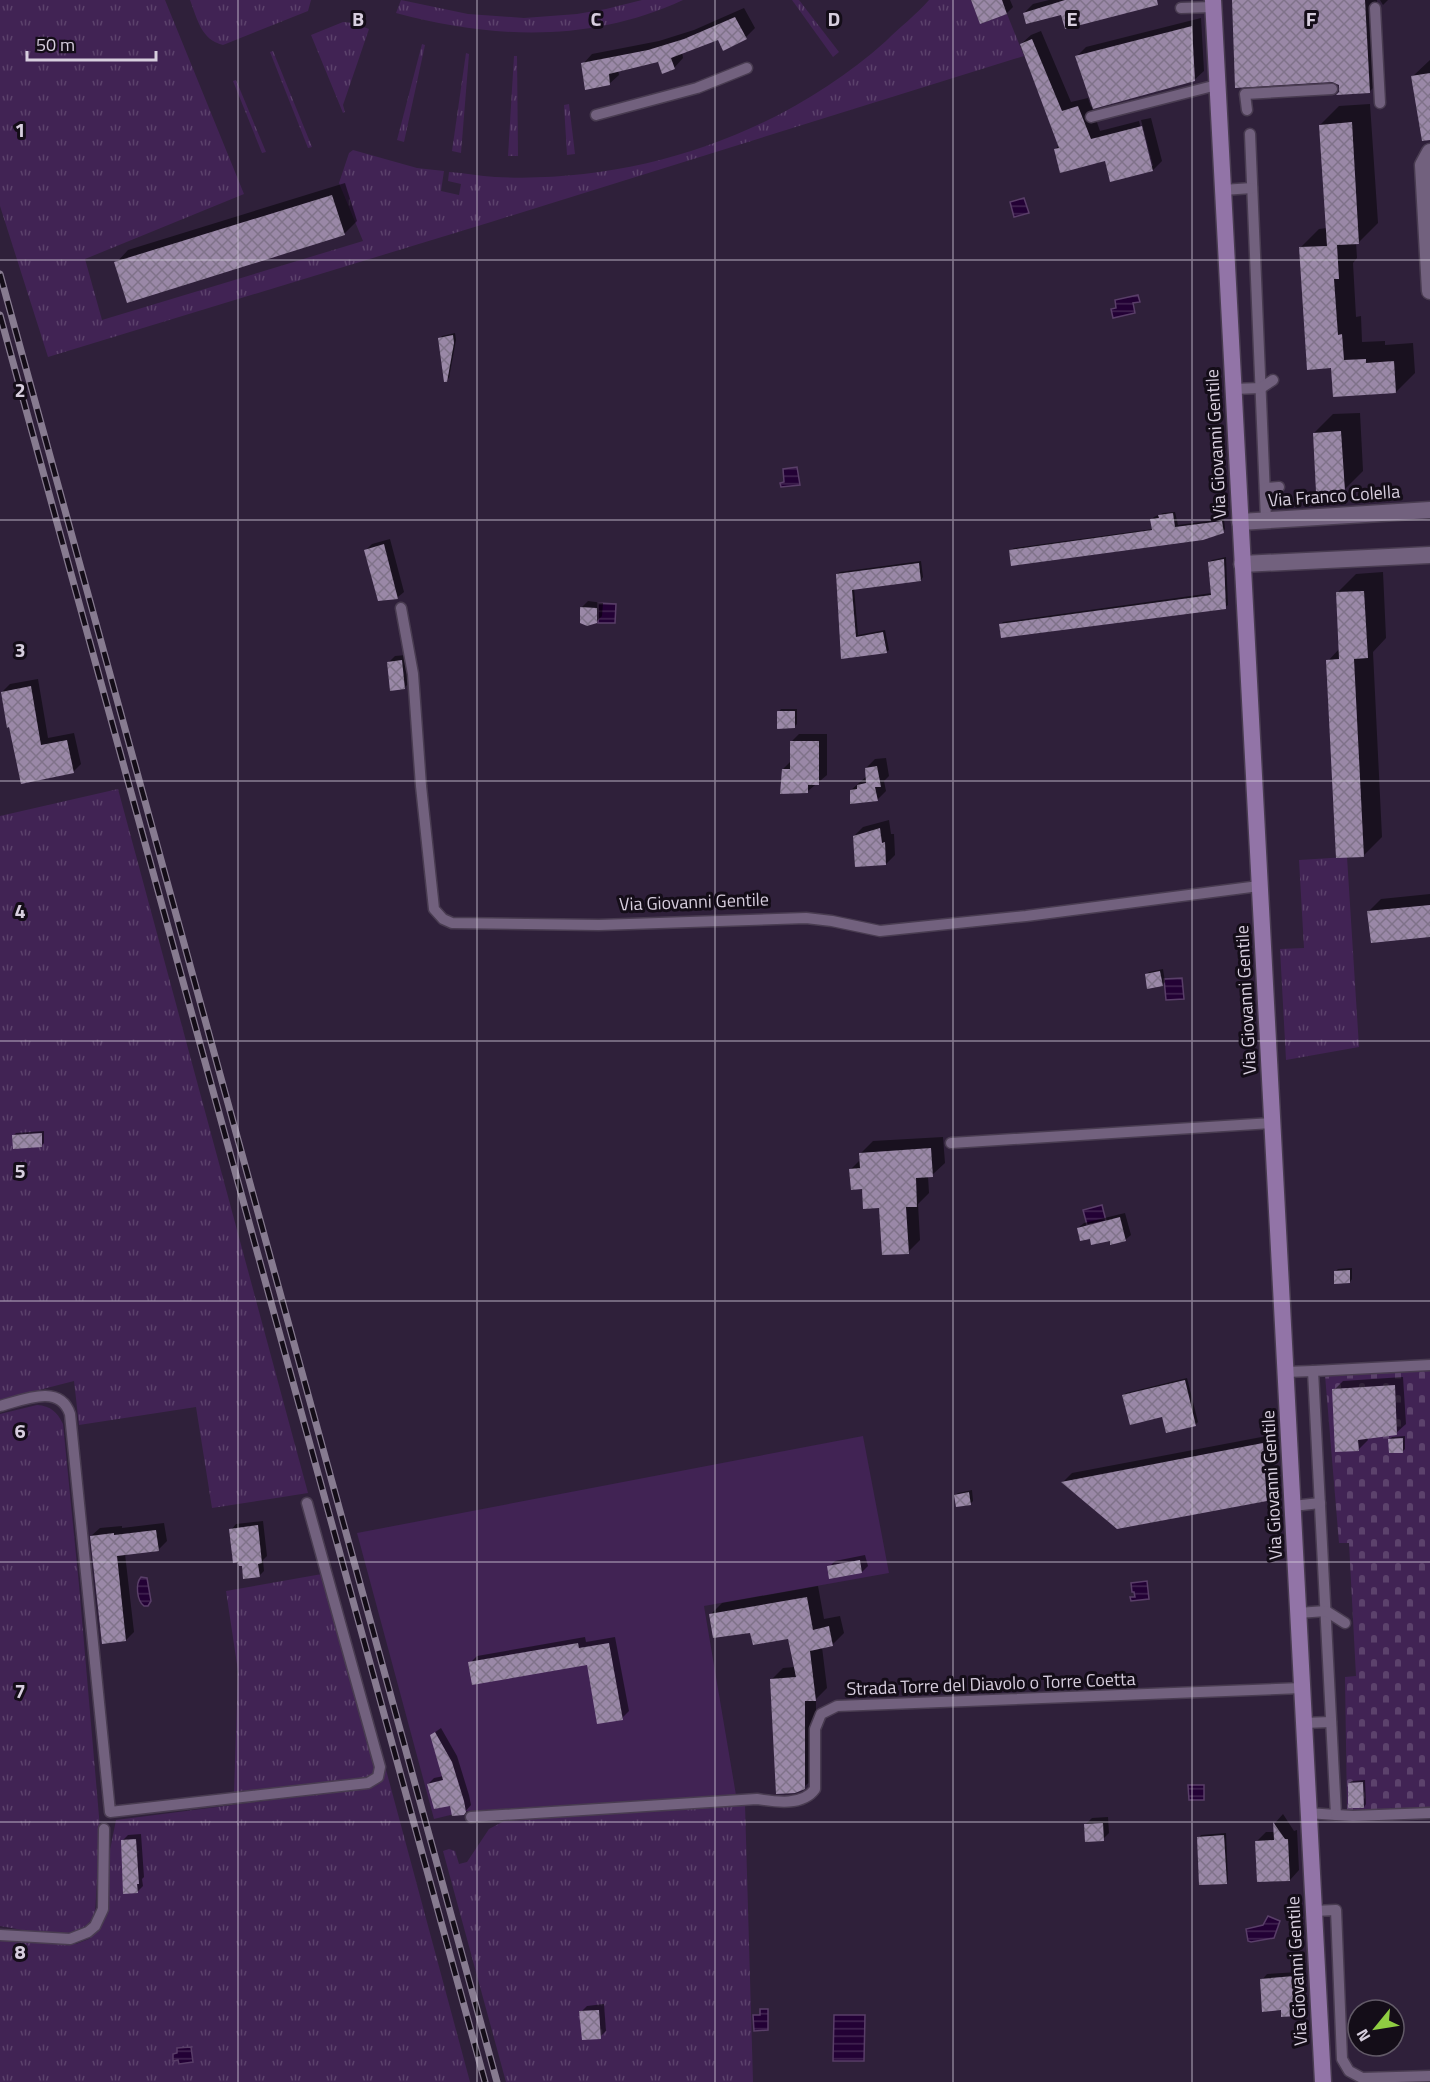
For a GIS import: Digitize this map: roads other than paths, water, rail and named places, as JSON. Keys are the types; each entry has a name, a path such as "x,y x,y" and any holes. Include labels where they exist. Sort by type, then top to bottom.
{"main road":[{"name":"Via Giovanni Gentile","path":"1213,3 1323,2082"}],"street":[{"path":"1427,159 1430,291"},
{"name":"Via Franco Colella","path":"1240,522 1430,510"},
{"path":"1242,564 1430,555"}],"lane":[{"path":"1181,8 1213,3"},
{"path":"1375,8 1380,103"},
{"path":"596,115 697,88 747,68"},
{"path":"1091,117 1217,86"},
{"path":"1247,111 1245,94 1332,89"},
{"path":"1250,134 1256,153 1252,188 1260,238 1261,388 1266,520"},
{"path":"1223,190 1252,188"},
{"path":"1233,389 1261,388 1273,380"},
{"path":"1265,488 1280,486"},
{"name":"Via Giovanni Gentile","path":"401,608 413,674 421,786 434,909 443,919 452,923 599,925 806,918 832,921 880,932 1259,886"},
{"path":"951,1143 1273,1123"},
{"path":"1285,1372 1430,1365"},
{"path":"1313,1371 1336,1815"},
{"path":"0,1406 48,1395 62,1400 70,1414 110,1812 368,1783 378,1777 380,1767 307,1503"},
{"path":"1293,1506 1320,1503"},
{"path":"1298,1613 1326,1611 1345,1623"},
{"name":"Strada Torre del Diavolo o Torre Coetta","path":"471,1817 757,1799 774,1802 800,1800 810,1796 815,1789 815,1729 821,1714 837,1706 1302,1688"},
{"path":"1303,1723 1331,1722"},
{"path":"1308,1813 1353,1816 1430,1813"},
{"path":"0,1935 70,1940 88,1932 95,1926 103,1908 104,1830"},
{"path":"1314,1911 1336,1910 1342,2059 1349,2071 1362,2078 1430,2076"}],"railway":[{"path":"0,274 497,2082"},
{"path":"0,315 485,2082"}]}
